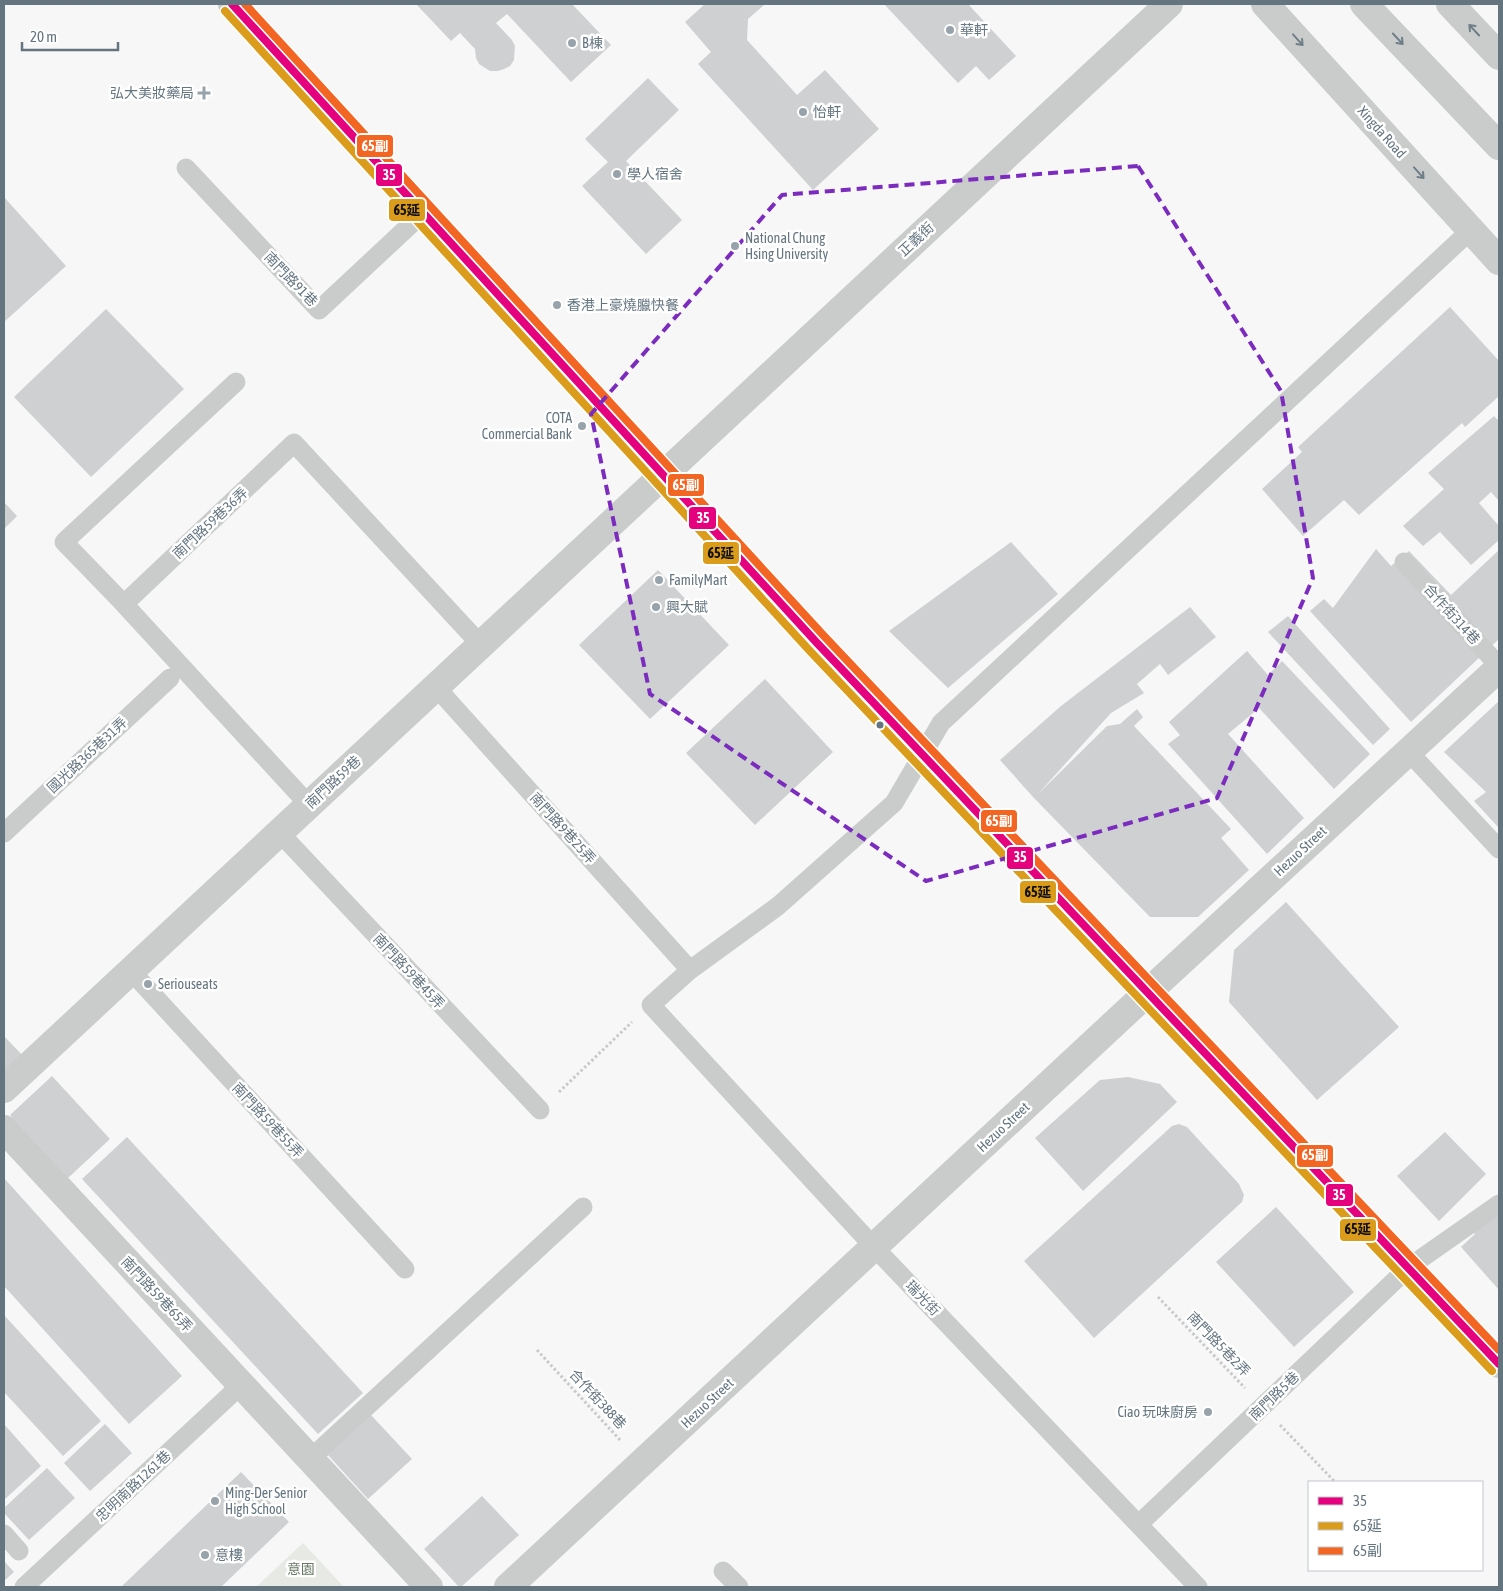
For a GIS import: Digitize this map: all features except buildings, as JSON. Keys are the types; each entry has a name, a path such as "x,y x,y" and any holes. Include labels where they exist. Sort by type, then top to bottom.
{"street":[{"path":"232,4 922,755 1499,1364"},
{"name":"正義街","path":"663,475 1169,4"},
{"name":"Xingda Road","path":"1266,4 1499,261"},
{"path":"1364,4 1499,146"},
{"path":"1450,4 1499,56"},
{"name":"南門路59巷","path":"4,1090 663,475"},
{"name":"Hezuo Street","path":"508,1587 1499,667"},
{"name":"南門路59巷65弄","path":"4,1129 429,1587"}],"lane":[{"name":"南門路91巷","path":"186,168 318,310 424,212"},
{"path":"651,1005 690,970 778,906 894,803 941,723 1471,230"},
{"path":"236,382 64,542 124,604 309,805"},
{"name":"南門路59巷36弄","path":"124,604 294,443 481,645"},
{"name":"合作街314巷","path":"1404,562 1499,667"},
{"name":"國光路365巷31弄","path":"4,833 170,678"},
{"name":"南門路9巷25弄","path":"436,687 690,970"},
{"path":"1408,752 1499,849"},
{"name":"南門路59巷45弄","path":"279,832 540,1110"},
{"name":"南門路59巷55弄","path":"131,971 405,1269"},
{"name":"瑞光街","path":"651,1005 874,1247 1198,1587"},
{"name":"南門路5巷","path":"1139,1524 1409,1267 1499,1204"},
{"path":"310,1459 583,1206"},
{"name":"忠明南路1261巷","path":"24,1587 241,1386"},
{"path":"4,1534 19,1551"},
{"path":"723,1571 739,1587"}],"path":[{"path":"540,1110 651,1005"},
{"name":"南門路5巷2弄","path":"1158,1297 1334,1481"},
{"name":"合作街388巷","path":"537,1350 642,1463"}],"highlighted area":[{"path":"1138,166 1281,391 1313,578 1217,798 926,881 650,694 591,414 782,195"}],"green space":[{"name":"意園","path":"303,1543 344,1587 256,1587"}],"transit line":[{"name":"35","path":"232,4 817,643 1499,1364"},
{"name":"65副","path":"245,4 824,636 1499,1350"},
{"name":"65延","path":"225,11 809,650 1492,1371"}],"place":[{"name":"華軒","path":"950,30"},
{"name":"B棟","path":"572,43"},
{"name":"弘大美妝藥局","path":"204,93"},
{"name":"怡軒","path":"803,112"},
{"name":"學人宿舍","path":"617,174"},
{"name":"National Chung Hsing University","path":"735,246"},
{"name":"香港上豪燒臘快餐","path":"557,305"},
{"name":"COTA Commercial Bank","path":"582,426"},
{"name":"FamilyMart","path":"659,580"},
{"name":"興大賦","path":"656,607"},
{"name":"Seriouseats","path":"148,984"},
{"name":"Ciao 玩味廚房","path":"1208,1412"},
{"name":"Ming-Der Senior High School","path":"215,1501"},
{"name":"意樓","path":"205,1555"}]}
